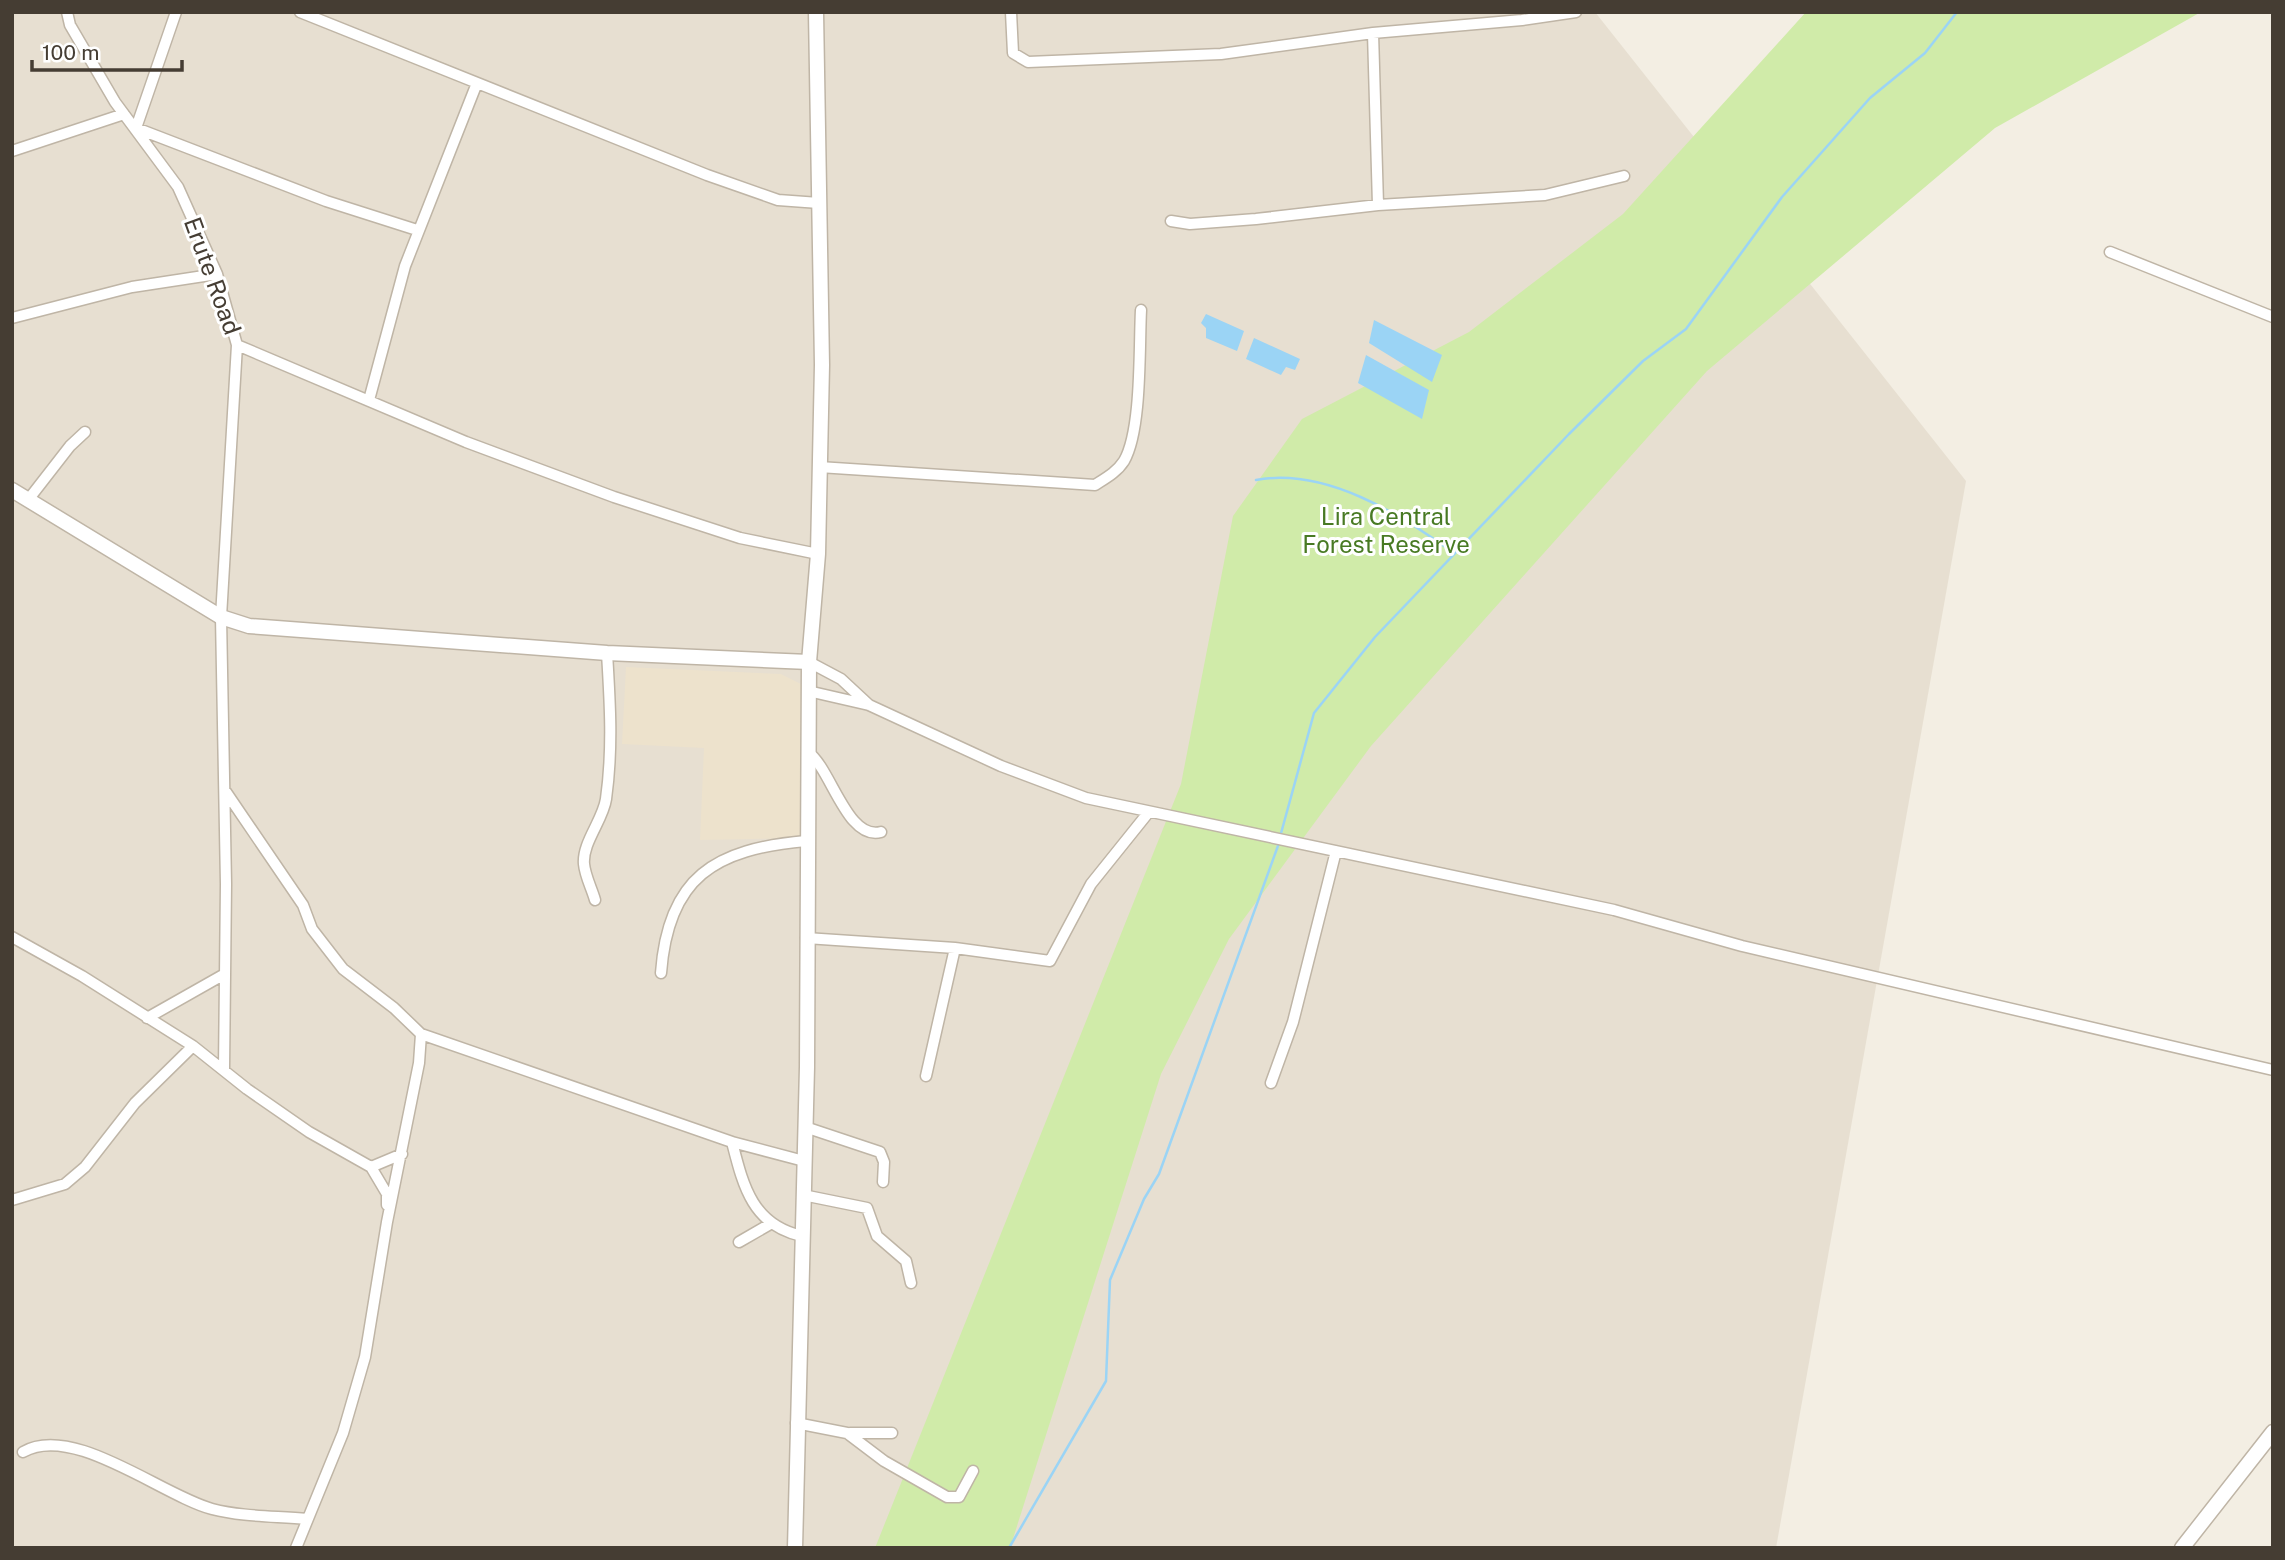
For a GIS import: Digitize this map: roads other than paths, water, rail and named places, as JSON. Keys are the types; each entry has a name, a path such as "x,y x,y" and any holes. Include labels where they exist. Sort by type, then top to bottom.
{"street":[{"name":"Erute Road","path":"66,12 70,25 124,114 178,187 217,274 237,345 221,617 225,790 224,1069"},
{"path":"176,12 136,128 384,222 418,230"},
{"path":"300,12 624,143 778,200 820,203"},
{"path":"795,1548 805,1126 808,691 818,554 822,365 816,12"},
{"path":"1011,12 1013,53 1028,62 1221,54 1373,33 1522,20 1576,12"},
{"path":"1373,33 1378,205"},
{"path":"369,400 405,266 477,83"},
{"path":"12,151 124,114"},
{"path":"1171,221 1190,224 1378,205 1545,195 1624,176"},
{"path":"2110,251 2273,317"},
{"path":"12,318 132,287 217,274"},
{"path":"819,467 1096,485 1116,471 1130,447 1135,412 1141,310"},
{"path":"237,345 466,442 653,511 740,538 818,554"},
{"path":"28,500 69,446 85,432"},
{"path":"12,490 221,617 249,626 607,653 809,662 841,679 870,705"},
{"path":"596,900 584,864 584,855 603,817 606,800 612,736 607,653"},
{"path":"808,691 870,705 1031,778 1086,798 1614,910 1779,955 2273,1070"},
{"path":"808,752 821,765 851,820 867,831 881,832"},
{"path":"225,790 303,905 312,929 343,969 394,1008 421,1034 732,1142 804,1161"},
{"path":"806,938 956,948 1050,961 1091,884 1148,813"},
{"path":"661,973 663,946 676,906 699,873 749,850 806,841"},
{"path":"1272,1083 1293,1022 1336,851"},
{"path":"12,937 82,976 193,1046 247,1089 299,1125 371,1167 387,1194 387,1222"},
{"path":"926,1076 956,948"},
{"path":"147,1018 223,975"},
{"path":"296,1548 343,1433 365,1357 387,1222 419,1063 421,1034"},
{"path":"12,1200 65,1184 85,1167 135,1103 193,1046"},
{"path":"805,1126 880,1152 884,1162 883,1182"},
{"path":"732,1142 745,1190 772,1223 802,1236"},
{"path":"371,1167 402,1154"},
{"path":"803,1195 867,1208 877,1236 906,1261 911,1283"},
{"path":"739,1242 772,1223"},
{"path":"796,1423 847,1433 892,1433"},
{"path":"2182,1548 2273,1432"},
{"path":"847,1433 884,1461 947,1497 959,1497 973,1471"},
{"path":"23,1452 35,1445 80,1450 209,1508 237,1514 307,1519"}],"water":[{"path":"1206,314 1244,331 1237,351 1206,338 1206,328 1201,323"},
{"path":"1374,320 1442,355 1432,382 1369,343"},
{"path":"1254,338 1300,359 1295,370 1286,367 1281,375 1246,359"},
{"path":"1366,355 1429,390 1422,419 1358,383"}],"waterway":[{"path":"1280,837 1314,713 1375,637 1569,434 1643,361 1686,329 1782,197 1870,98 1925,53 1957,12"},
{"path":"1256,480 1308,480 1335,487 1386,509 1454,553"},
{"path":"1009,1548 1106,1381 1110,1280 1144,1199 1159,1174 1279,843"}],"park label":[{"name":"Lira Central Forest Reserve","path":"1386,531"}]}
